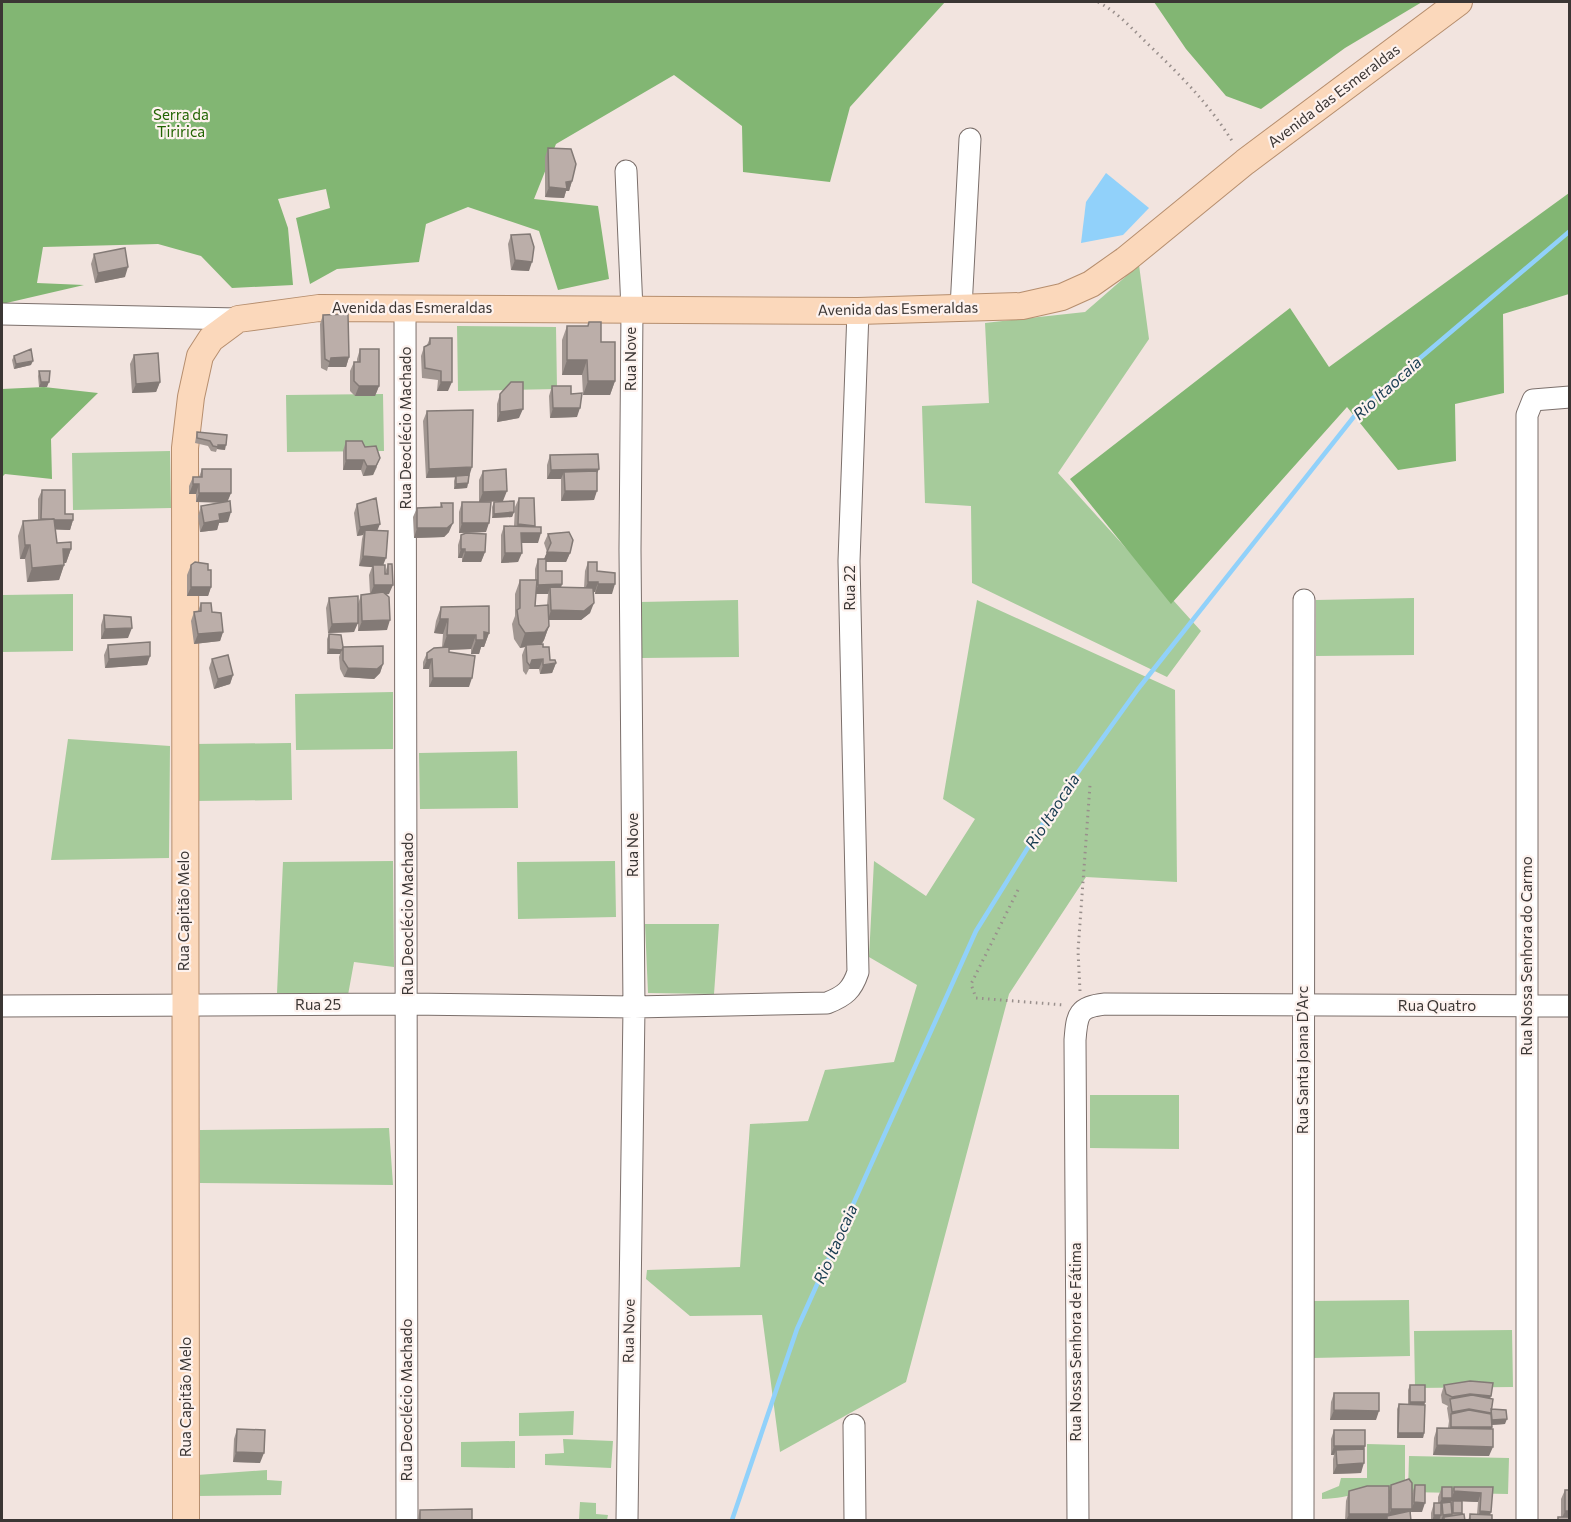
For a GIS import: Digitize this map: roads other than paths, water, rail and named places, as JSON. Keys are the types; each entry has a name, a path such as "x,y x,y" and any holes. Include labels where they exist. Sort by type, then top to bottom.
{"main road":[{"name":"Avenida das Esmeraldas","path":"238,320 319,308 858,311 1022,306 1062,297 1091,284 1245,162 1459,2"},
{"name":"Rua Capitão Melo","path":"186,1521 185,448 191,397 200,356 211,339 238,320"}],"street":[{"path":"961,308 970,139"},
{"name":"Rua Nove","path":"626,171 632,310 630,550 634,1007 627,1521"},
{"name":"Rua Deoclécio Machado","path":"405,307 408,1004 407,1521"},
{"name":"Rua 22","path":"634,1007 827,1003 843,997 852,988 858,972 849,561 858,311"},
{"path":"2,314 238,320"},
{"name":"Rua Nossa Senhora do Carmo","path":"1527,1521 1527,415 1533,400 1569,397"},
{"name":"Rua Santa Joana D'Arc","path":"1303,1521 1304,600"},
{"name":"Rua 25","path":"2,1006 408,1004 634,1007"},
{"name":"Rua Quatro","path":"1081,1009 1105,1004 1569,1006"},
{"name":"Rua Nossa Senhora de Fátima","path":"1078,1521 1075,1040 1076,1023 1081,1009"},
{"path":"854,1425 855,1521"}],"water":[{"path":"1106,173 1149,208 1123,235 1081,243 1086,202"}],"waterway":[{"name":"Rio Itaocaia","path":"732,1520 797,1329 976,931 1055,804 1138,689 1360,409 1570,231"}],"park label":[{"name":"Serra da Tiririca","path":"181,124"}]}
